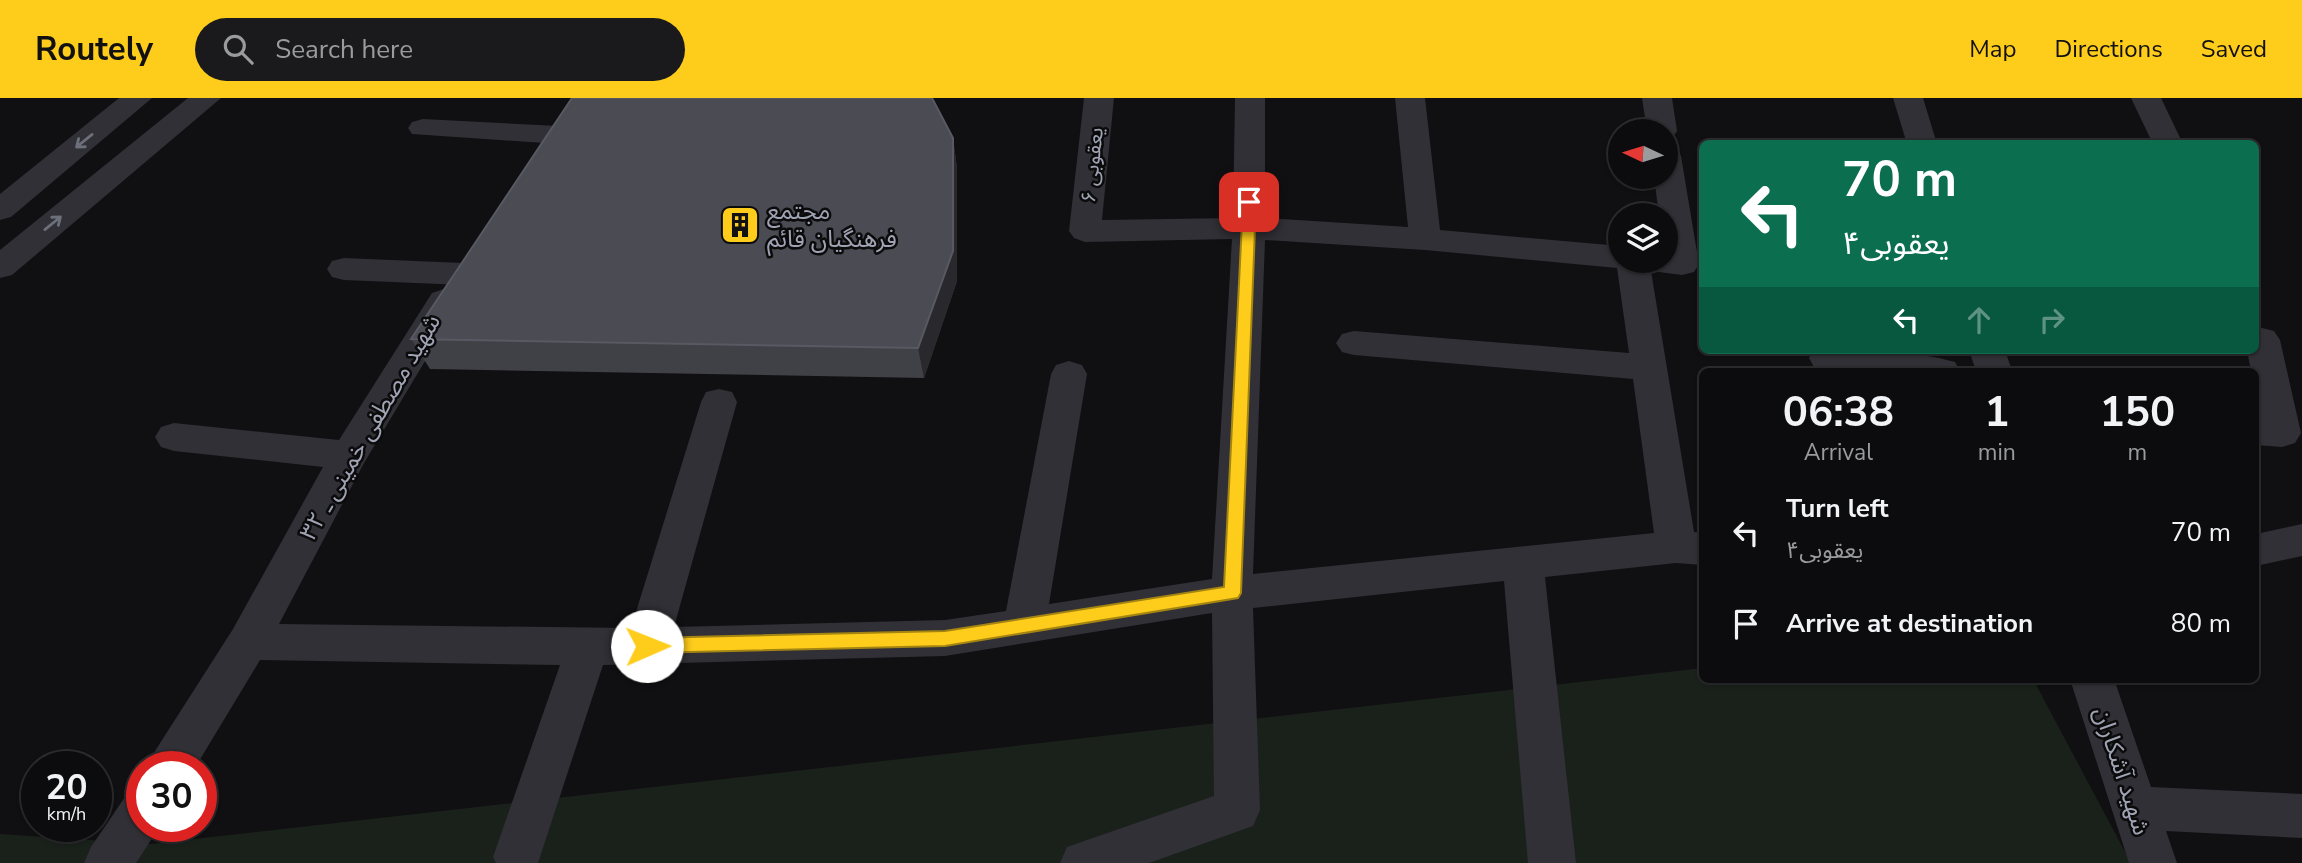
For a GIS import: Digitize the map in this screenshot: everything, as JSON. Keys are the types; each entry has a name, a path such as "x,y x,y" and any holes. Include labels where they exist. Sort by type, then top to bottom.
{"street":[{"path":"0,210 137,98"},
{"path":"0,267 206,98"},
{"name":"یعقوبی ۶","path":"1099,98 1085,231 1249,228"},
{"path":"1084,863 1237,810 1232,593 1249,228 1250,98"},
{"path":"1410,98 1425,239"},
{"path":"1657,98 1660,119"},
{"path":"1908,98 1921,140"},
{"path":"2146,98 2166,140"},
{"path":"423,128 569,121 537,167"},
{"path":"1249,228 1425,239 1608,256"},
{"path":"1678,237 1682,264 1678,264"},
{"name":"شهید مصطفی خمینی ـ ۳۲","path":"180,751 248,642 349,455 432,318 485,242"},
{"path":"344,269 463,274"},
{"path":"248,642 588,647 945,638 1232,593 1523,562 1689,548 1649,368 1635,273"},
{"path":"2259,431 2282,433 2262,340"},
{"path":"1354,343 1649,368"},
{"path":"1826,358 1914,368"},
{"path":"1024,625 1069,374"},
{"path":"647,646 719,402"},
{"path":"212,410 182,438 349,455"},
{"path":"2259,549 2302,540"},
{"path":"1523,562 1552,863"},
{"path":"517,857 588,647"},
{"name":"شهید آشکاران","path":"2093,683 2153,863"},
{"path":"2135,808 2302,816"},
{"path":"108,863 126,837"}],"shaded area":[{"path":"1699,668 1699,683 2035,683 2131,863 0,863 0,834 21,835 21,842 150,844 217,842 217,836"}],"building":[{"name":"مجتمع فرهنگیان قائم","path":"572,98 932,98 953,138 953,251 918,348 411,339"}],"place":[{"name":"مجتمع فرهنگیان قائم","path":"740,225"}],"route":[{"path":"647,646 945,638 1232,593 1249,202"}]}
